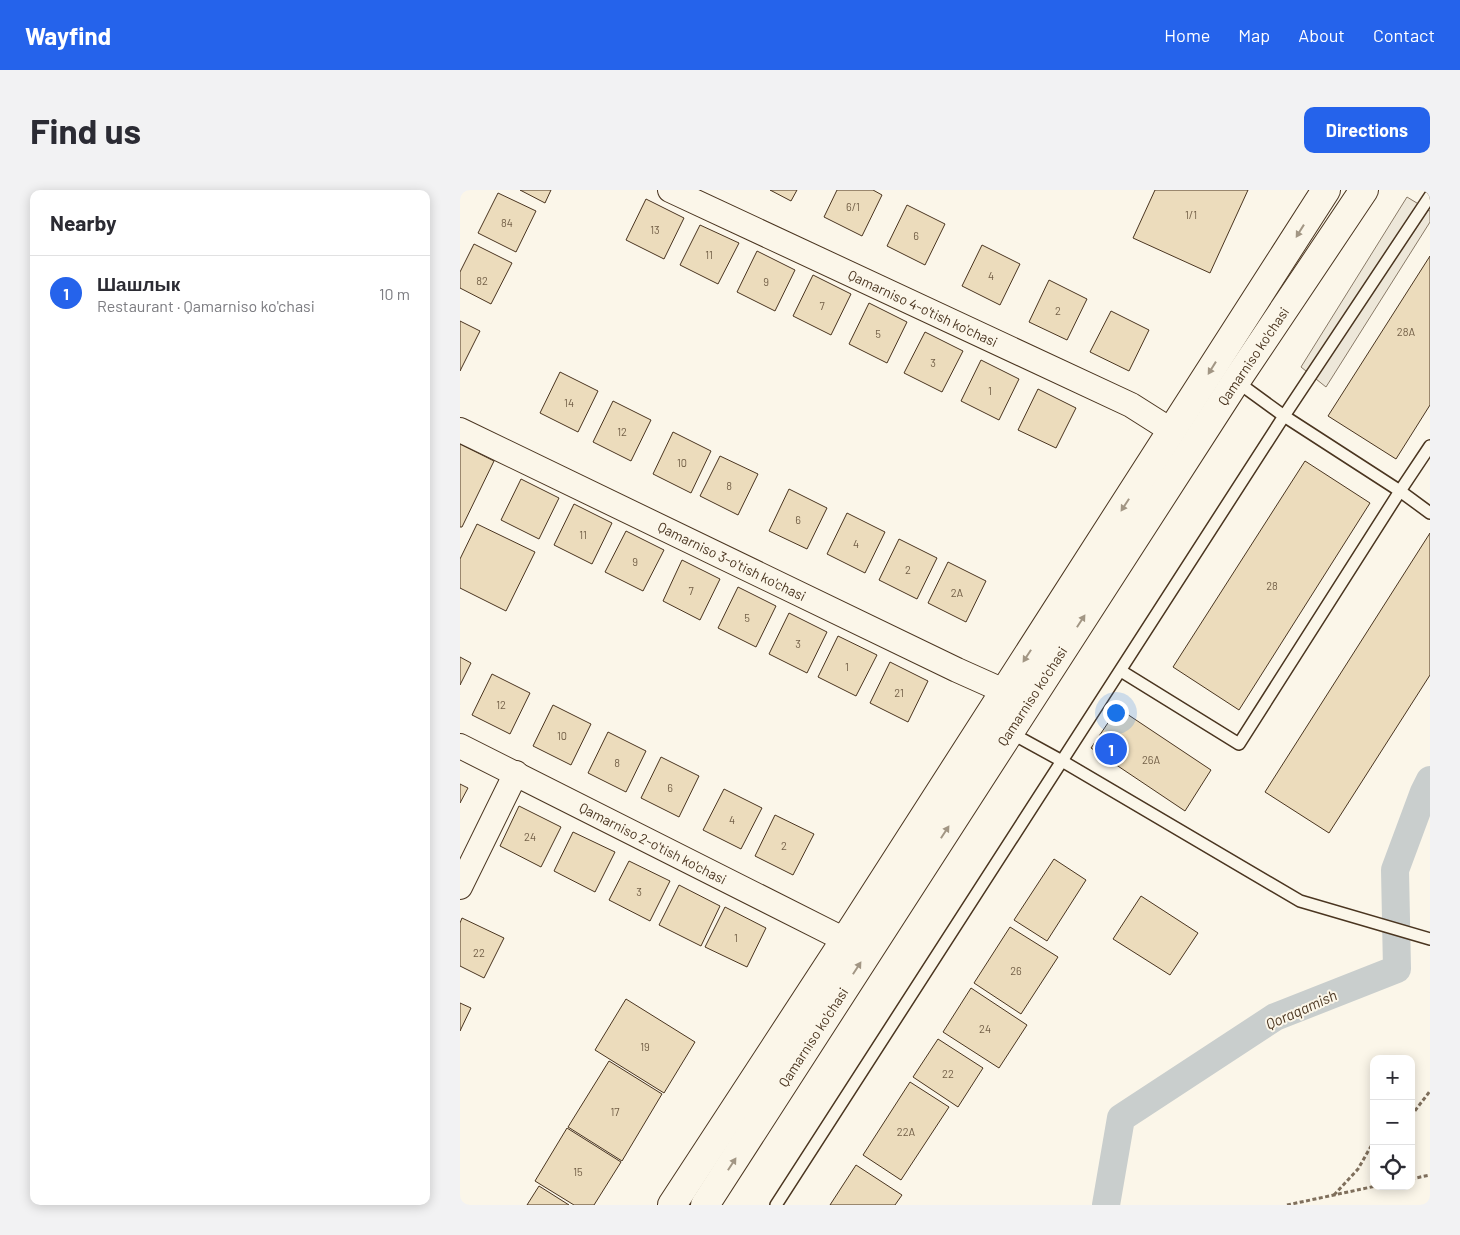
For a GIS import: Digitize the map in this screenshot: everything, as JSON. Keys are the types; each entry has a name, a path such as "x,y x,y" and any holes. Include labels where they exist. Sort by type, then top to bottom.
{"main road":[{"name":"Qamarniso ko'chasi","path":"672,1205 845,940 1326,190"},
{"name":"Qamarniso ko'chasi","path":"705,1205 1236,381 1364,190"}],"street":[{"name":"Qamarniso 4-o'tish ko'chasi","path":"670,190 1131,405 1172,431"},
{"name":"Qamarniso 3-o'tish ko'chasi","path":"460,430 1004,691"},
{"name":"Qamarniso 2-o'tish ko'chasi","path":"460,746 845,940"},
{"path":"460,887 516,773"}],"lane":[{"path":"776,1205 1284,416 1430,196"},
{"path":"1236,381 1284,416 1400,491 1430,513"},
{"path":"1121,671 1239,744 1430,446"},
{"path":"1009,732 1300,900 1429,937"}],"path":[{"path":"1415,1111 1430,1091"},
{"path":"1333,1195 1358,1169 1372,1145"},
{"path":"1415,1178 1430,1175"},
{"path":"1287,1205 1370,1187"}],"shaded area":[{"path":"1407,197 1430,211 1430,222 1326,387 1301,367"}],"building":[{"path":"520,190 551,190 545,203"},
{"path":"770,190 797,190 791,201"},
{"path":"837,190 873,190 882,195 862,236 824,217"},
{"path":"1155,190 1248,190 1210,273 1133,238"},
{"path":"498,193 536,211 516,252 478,233"},
{"path":"646,199 684,218 664,259 626,240"},
{"path":"907,205 945,224 925,265 887,246"},
{"path":"700,225 739,243 718,284 680,265"},
{"path":"474,244 512,263 491,304 460,288 460,272"},
{"path":"982,245 1020,264 1000,305 962,286"},
{"path":"757,251 795,270 775,311 737,292"},
{"path":"1430,256 1430,405 1396,459 1328,416"},
{"path":"813,275 851,294 831,335 793,316"},
{"path":"1049,280 1087,299 1067,340 1029,322"},
{"path":"869,303 907,322 887,363 849,344"},
{"path":"1111,311 1149,330 1129,371 1090,352"},
{"path":"460,321 480,331 460,371"},
{"path":"925,332 963,351 942,392 904,373"},
{"path":"981,360 1019,379 999,420 961,401"},
{"path":"560,372 598,391 578,432 540,413"},
{"path":"1038,389 1076,408 1056,448 1018,430"},
{"path":"613,401 651,420 631,461 593,442"},
{"path":"673,432 711,451 691,493 653,474"},
{"path":"460,444 494,461 462,527 460,527"},
{"path":"720,456 758,474 738,515 700,496"},
{"path":"1305,461 1370,503 1239,710 1173,667"},
{"path":"521,479 559,498 539,539 501,520"},
{"path":"789,489 827,508 807,549 769,531"},
{"path":"574,504 612,523 592,564 554,545"},
{"path":"847,513 885,532 865,573 827,554"},
{"path":"477,524 535,552 506,611 460,588 460,559"},
{"path":"626,531 664,550 643,591 605,572"},
{"path":"1430,533 1430,675 1329,833 1265,792"},
{"path":"899,539 937,558 917,599 879,580"},
{"path":"682,560 720,579 700,620 663,601"},
{"path":"948,562 986,581 966,622 928,603"},
{"path":"738,587 776,606 756,647 718,628"},
{"path":"789,613 827,632 807,673 769,654"},
{"path":"838,636 877,655 856,696 818,677"},
{"path":"460,657 471,663 460,685"},
{"path":"890,662 928,681 908,722 870,703"},
{"path":"492,674 530,693 510,734 472,715"},
{"path":"553,705 591,724 571,765 533,746"},
{"path":"1118,708 1211,770 1185,811 1091,748"},
{"path":"608,732 646,751 626,792 588,773"},
{"path":"661,757 699,776 679,817 641,798"},
{"path":"460,784 468,788 460,803"},
{"path":"724,789 762,808 741,849 703,830"},
{"path":"519,806 561,827 541,867 500,846"},
{"path":"775,815 814,834 793,875 755,856"},
{"path":"573,832 615,852 595,892 554,871"},
{"path":"1054,859 1086,880 1047,941 1014,920"},
{"path":"629,861 670,881 650,921 609,900"},
{"path":"679,885 720,906 701,946 659,925"},
{"path":"1141,896 1198,933 1170,975 1113,939"},
{"path":"725,907 766,928 747,967 705,947"},
{"path":"462,918 504,938 484,978 460,966 460,923"},
{"path":"1010,927 1058,957 1021,1014 974,983"},
{"path":"971,988 1027,1025 999,1068 943,1032"},
{"path":"626,999 695,1042 664,1093 595,1050"},
{"path":"460,1003 471,1008 460,1031"},
{"path":"938,1039 983,1068 958,1107 913,1077"},
{"path":"609,1061 662,1094 622,1161 568,1127"},
{"path":"910,1082 949,1107 901,1180 863,1155"},
{"path":"567,1128 621,1162 594,1205 574,1205 535,1181"},
{"path":"856,1165 902,1195 895,1205 830,1205"},
{"path":"539,1186 569,1205 527,1205"}],"waterway":[{"name":"Qoraqamish","path":"1106,1205 1121,1118 1275,1017 1397,969 1395,870 1430,780"}],"place":[{"name":"Шашлык","path":"1111,749"}]}
